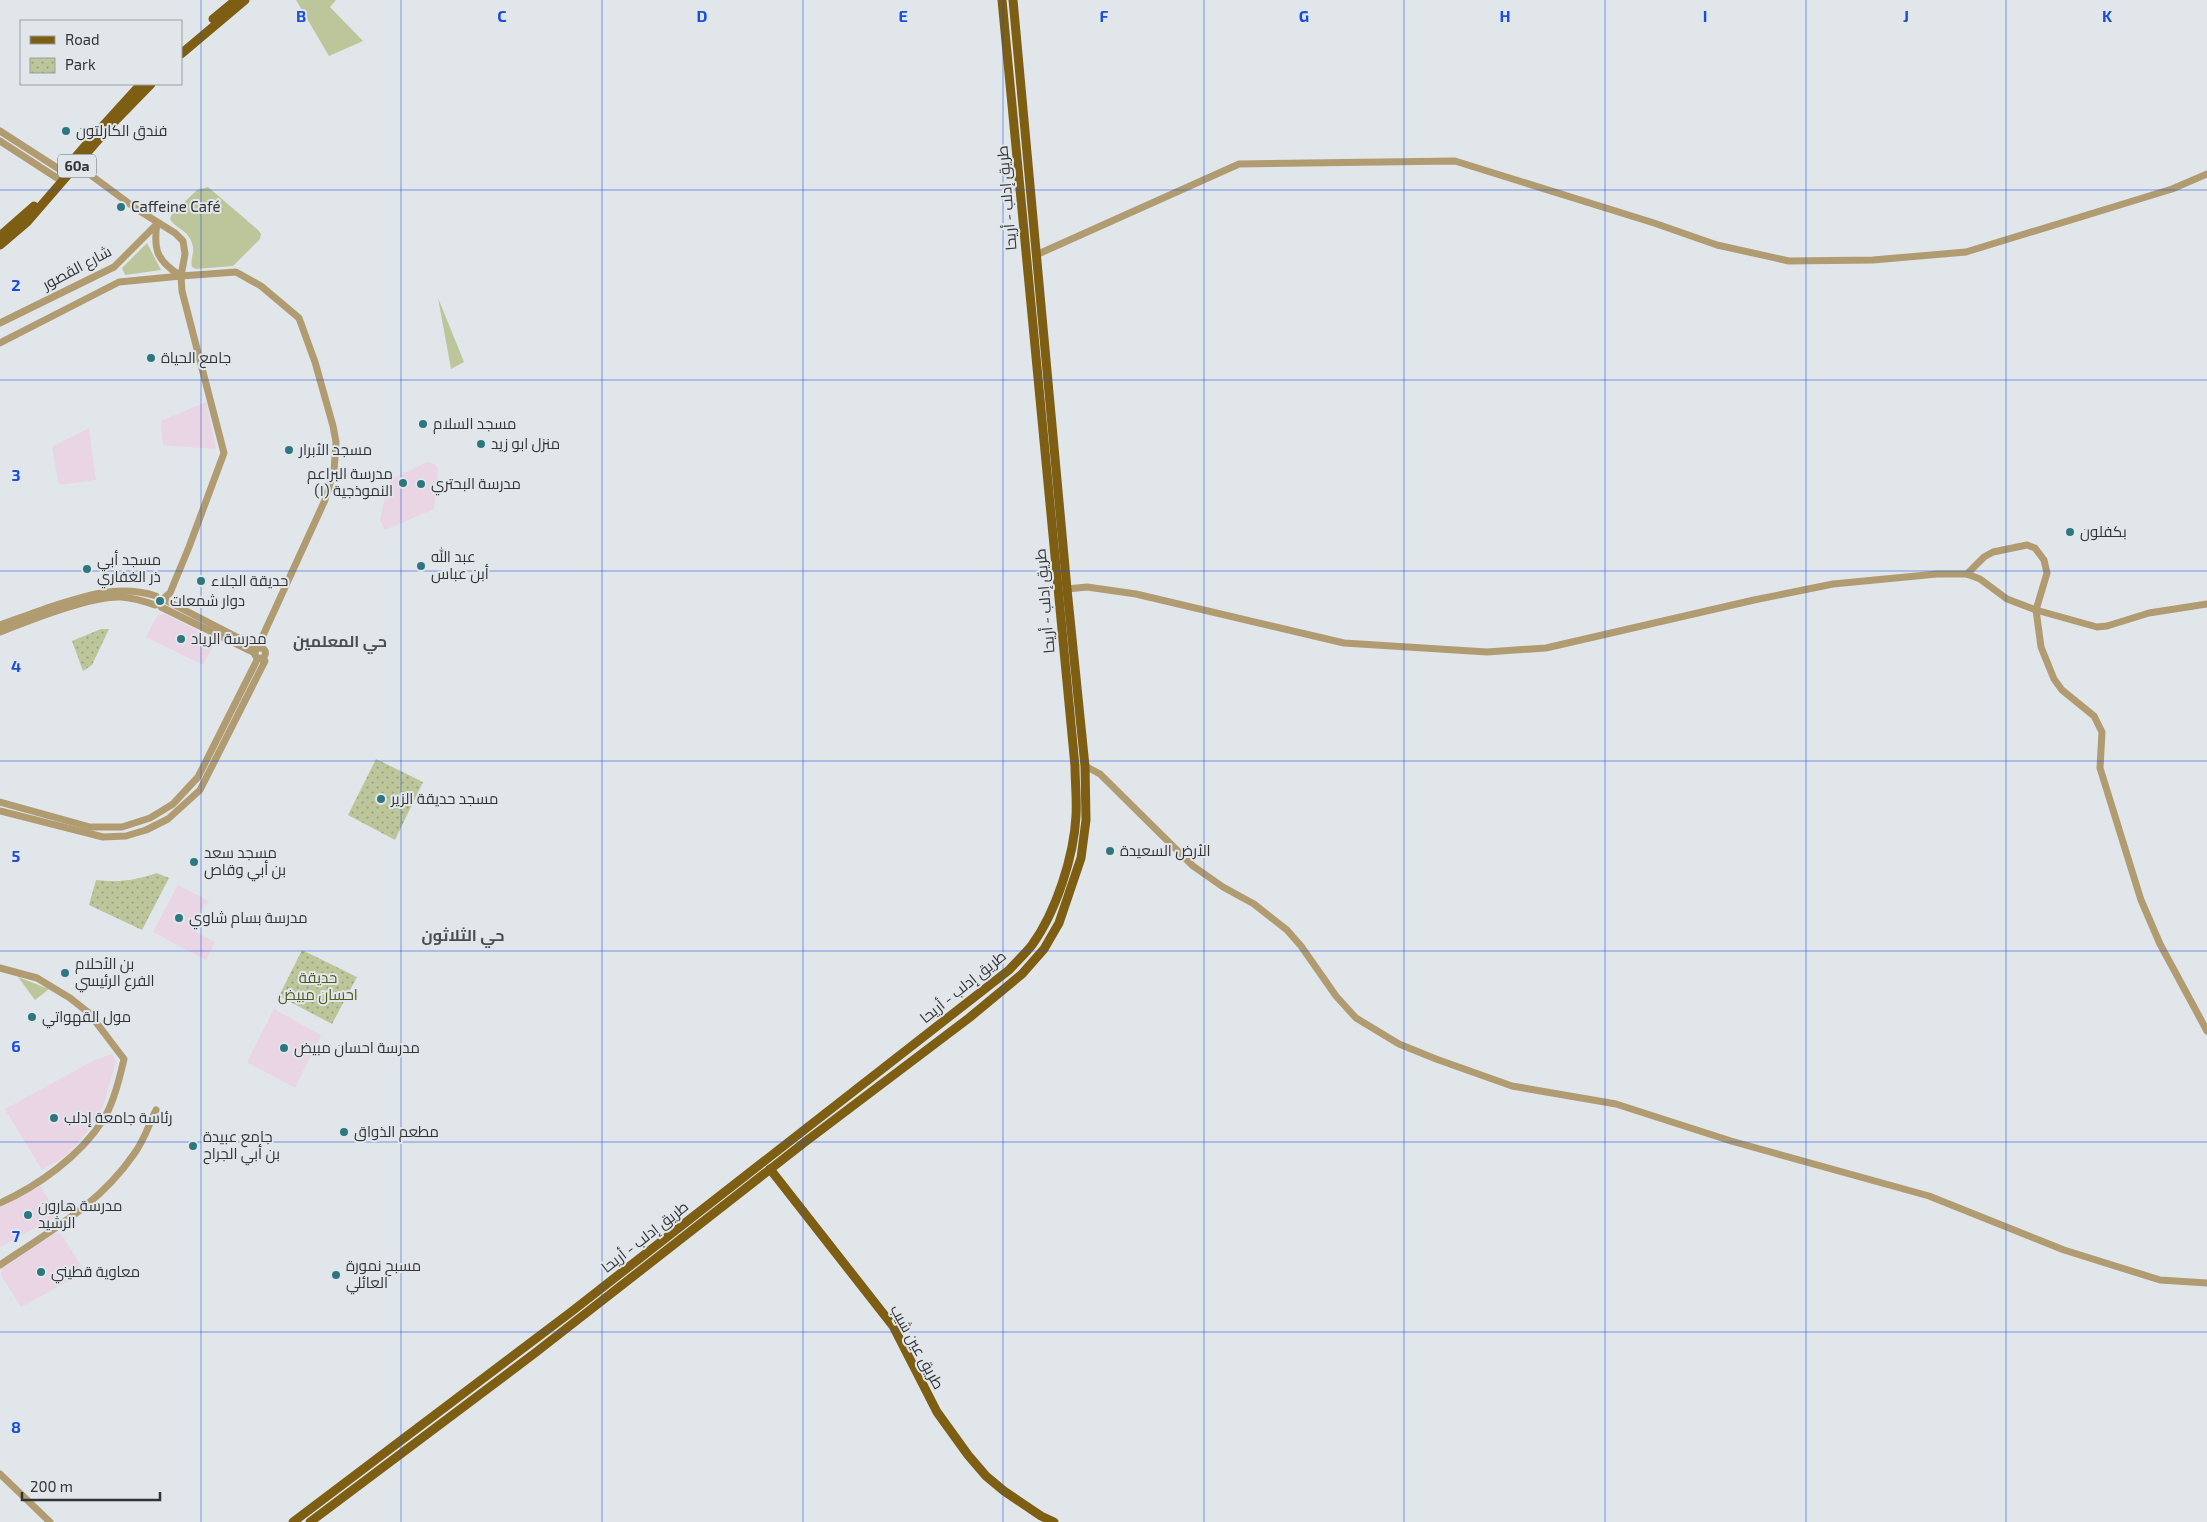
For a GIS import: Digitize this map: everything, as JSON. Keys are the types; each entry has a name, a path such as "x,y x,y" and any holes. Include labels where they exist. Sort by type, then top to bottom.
{"main road":[{"path":"182,46 236,0"},
{"path":"182,53 245,0"},
{"name":"طريق إدلب - أريحا","path":"293,1522 803,1138 969,1018 1022,974 1044,949 1059,923 1081,858 1086,820 1085,766 1002,0"},
{"name":"طريق إدلب - أريحا","path":"310,1522 571,1324 770,1169 803,1138 1009,970 1032,944 1066,876 1076,816 1075,766 1065,673 1034,282 1036,255 1013,0"},
{"name":"60a","path":"0,236 30,212 140,85"},
{"name":"60a","path":"0,245 27,222 62,175 77,165 111,125 150,85"},
{"path":"1065,673 1075,672"},
{"name":"طريق عين شيب","path":"770,1169 893,1326 938,1412 968,1455 986,1476 1004,1491 1041,1516 1054,1522"},
{"path":"406,1437 412,1445"}],"street":[{"path":"0,131 52,165 62,175"},
{"path":"0,141 62,175"},
{"path":"1036,255 1239,164 1455,161 1520,183 1654,223 1717,245 1789,261 1873,260 1966,252 2172,188 2207,174"},
{"path":"77,165 157,223 175,233 183,241 185,254 180,276 182,291 224,452 189,547 170,592 161,603"},
{"path":"0,802 90,827 122,827 150,818 173,804 198,777 259,653 260,642 325,500 334,471 336,442 334,426 315,362 299,318 261,286 236,272 180,276 168,268 156,250 157,223"},
{"name":"شارع القصور","path":"0,322 114,267 157,223"},
{"name":"شارع القصور","path":"0,343 119,282 180,276"},
{"path":"1967,574 1984,557 1993,552 2030,544 2044,560 2047,573 2036,610 2040,647 2054,679 2062,690 2094,716 2102,732 2100,768 2141,900 2160,944 2207,1031"},
{"path":"1066,589 1087,588 1136,594 1344,643 1487,652 1546,648 1754,600 1834,584 1937,574 1967,574 1980,579 2007,599 2036,610 2097,627 2107,626 2149,613 2207,604"},
{"path":"0,625 82,596 107,591 129,590 156,596 160,595 161,603"},
{"path":"0,632 98,599 120,597 161,603 259,653 265,661 200,790 168,819 146,830 126,836 103,837 0,811"},
{"path":"1085,766 1100,774 1193,866 1223,887 1254,904 1287,930 1348,1010 1368,1026 1400,1044 1512,1086 1616,1104 1731,1141 1929,1196 2064,1250 2160,1280 2207,1283"},
{"path":"0,968 37,978 70,998 89,1013 124,1059 119,1079 104,1119 71,1158 0,1203"},
{"path":"0,1265 83,1210 106,1190 135,1153 156,1110"},
{"path":"0,1474 50,1522"}],"shaded area":[{"path":"206,402 216,449 163,445 161,421"},
{"path":"89,428 96,480 59,485 52,447"},
{"path":"427,462 434,464 438,468 434,509 385,530 380,520 388,484 392,479"},
{"name":"مدرسة الرياد","path":"165,614 216,640 203,665 146,637 158,615"},
{"name":"مدرسة بسام شاوي","path":"178,885 209,901 206,906 204,905 191,930 215,942 206,960 153,932"},
{"name":"مدرسة احسان مبيض","path":"274,1009 321,1035 295,1088 247,1062"},
{"name":"رئاسة جامعة إدلب","path":"112,1054 116,1061 104,1103 91,1127 67,1155 42,1170 5,1109 93,1061"},
{"name":"مدرسة هارون الرشيد","path":"40,1186 57,1213 55,1217 0,1247 0,1208"},
{"name":"معاوية قطيني","path":"55,1233 62,1235 83,1269 78,1276 21,1307 1,1275 2,1268"}],"green space":[{"path":"296,0 336,0 330,7 363,41 329,56"},
{"path":"208,187 261,234 260,239 233,266 196,269 192,267 193,247 189,237 170,219 172,214 197,190"},
{"path":"147,243 161,270 125,275 122,268"},
{"path":"438,298 464,362 451,369"},
{"path":"101,629 109,629 92,665 83,671 72,641"},
{"path":"376,759 423,782 395,840 348,815"},
{"path":"157,873 169,878 142,930 89,905 96,880 127,880"},
{"name":"حديقة احسان مبيض","path":"302,950 357,977 332,1024 279,996"},
{"path":"18,977 49,989 35,1000"}],"place":[{"name":"فندق الكارلتون","path":"66,131"},
{"name":"Caffeine Café","path":"121,207"},
{"name":"جامع الحياة","path":"151,358"},
{"name":"مسجد السلام","path":"423,424"},
{"name":"منزل ابو زيد","path":"481,444"},
{"name":"مسجد الأبرار","path":"289,450"},
{"name":"مدرسة البراعم النموذجية (١)","path":"403,483"},
{"name":"مدرسة البحتري","path":"421,484"},
{"name":"بكفلون","path":"2070,532"},
{"name":"عبد الله أبن عباس","path":"421,566"},
{"name":"مسجد أبي ذر الغفاري","path":"87,569"},
{"name":"حديقة الجلاء","path":"201,581"},
{"name":"دوار شمعات","path":"160,601"},
{"name":"مدرسة الرياد","path":"181,639"},
{"name":"مسجد حديقة الزير","path":"381,799"},
{"name":"الأرض السعيدة","path":"1110,851"},
{"name":"مسجد سعد بن أبي وقاص","path":"194,862"},
{"name":"مدرسة بسام شاوي","path":"179,918"},
{"name":"بن الأحلام الفرع الرئيسي","path":"65,973"},
{"name":"مول القهواتي","path":"32,1017"},
{"name":"مدرسة احسان مبيض","path":"284,1048"},
{"name":"رئاسة جامعة إدلب","path":"54,1118"},
{"name":"مطعم الذواق","path":"344,1132"},
{"name":"جامع عبيدة بن أبي الجراح","path":"193,1146"},
{"name":"مدرسة هارون الرشيد","path":"28,1215"},
{"name":"معاوية قطيني","path":"41,1272"},
{"name":"مسبح نمورة العائلي","path":"336,1275"}],"district":[{"name":"حي المعلمين","path":"340,641"},
{"name":"حي الثلاثون","path":"463,935"}]}
